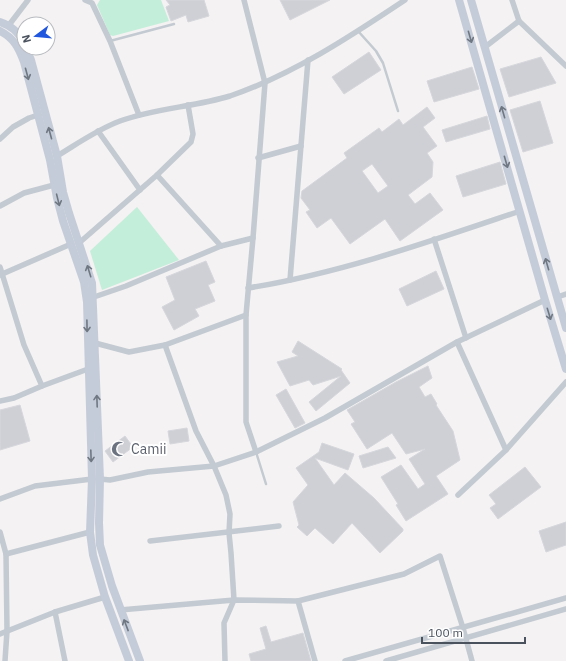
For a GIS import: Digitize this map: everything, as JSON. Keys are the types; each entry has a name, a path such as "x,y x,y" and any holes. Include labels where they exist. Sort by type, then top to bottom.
{"street":[{"path":"28,0 2,32 11,38 18,46 24,62 38,115 63,192 84,282 87,302 92,479 90,532 95,560 105,597 129,661"},
{"path":"85,0 94,1 139,115"},
{"path":"244,0 265,83 246,315 246,422 256,452"},
{"path":"53,158 98,131 119,121 139,115 229,96 265,83 344,41 405,0"},
{"path":"459,0 566,368"},
{"path":"471,0 566,328"},
{"path":"512,0 519,21 566,66"},
{"path":"485,47 519,21"},
{"path":"0,22 9,25 16,31"},
{"path":"29,56 53,158 54,185 63,221 89,270 92,283 94,297 100,480 100,545 105,566 120,610 140,661"},
{"path":"290,280 308,60"},
{"path":"1,274 75,244 157,175 191,142 193,134 188,105"},
{"path":"1,137 13,127 38,115"},
{"path":"98,131 140,190"},
{"path":"258,158 301,146"},
{"path":"157,175 221,246"},
{"path":"0,206 24,193 54,185"},
{"path":"248,288 290,280 385,255 520,211"},
{"path":"94,297 126,286 221,246 253,238"},
{"path":"434,239 466,338"},
{"path":"0,267 24,345 42,386"},
{"path":"0,499 35,486 92,479 110,480 148,472 214,466 256,452 325,418 457,342 545,300 566,294"},
{"path":"95,343 129,352 165,345 246,315"},
{"path":"457,342 506,450"},
{"path":"165,345 196,431 214,466 226,495 230,514 229,533 234,600 224,623 225,661"},
{"path":"0,401 14,398 88,369"},
{"path":"458,494 506,450 566,382"},
{"path":"150,541 279,526"},
{"path":"0,532 6,554 7,631 5,661"},
{"path":"6,554 90,532"},
{"path":"120,610 234,600 298,602 404,574 440,556 472,661"},
{"path":"0,634 55,612 105,597"},
{"path":"345,661 566,598"},
{"path":"298,602 315,661"},
{"path":"386,661 566,609"},
{"path":"55,612 65,661"}],"lane":[{"path":"110,41 174,24"},
{"path":"358,32 376,52 383,63 398,111"},
{"path":"256,452 266,484"}],"green space":[{"path":"100,0 161,0 169,21 113,36 110,35 97,5"},
{"path":"137,207 179,260 102,290 90,251"}],"building":[{"path":"166,0 204,0 209,16 188,22 186,15 171,21 166,7 170,5"},
{"path":"280,0 330,0 290,20"},
{"path":"369,52 381,70 344,94 332,77"},
{"path":"541,57 556,83 509,97 500,69"},
{"path":"472,67 479,89 434,102 427,81"},
{"path":"540,101 553,143 523,152 510,110"},
{"path":"427,107 435,118 423,127 437,146 427,153 433,162 432,177 408,195 415,204 430,193 443,210 400,241 385,219 350,244 331,218 317,228 306,212 310,210 301,198 302,191 347,158 344,153 379,128 382,132 399,119 403,125","holes":["372,164 388,186 378,193 362,171"]},
{"path":"487,116 490,129 446,142 442,130"},
{"path":"500,162 506,184 463,197 456,176"},
{"path":"206,261 215,282 208,285 215,301 195,309 199,316 174,330 162,307 175,300 166,277"},
{"path":"436,271 444,289 407,306 399,289"},
{"path":"298,341 342,369 341,370 350,383 316,411 309,402 341,376 313,385 309,380 290,386 277,362 298,356 292,352"},
{"path":"428,366 432,378 419,387 425,397 431,394 437,404 436,405 453,431 460,460 436,476 448,494 406,521 396,505 398,504 381,477 401,465 418,489 425,484 409,459 425,449 406,454 392,433 367,449 351,424 355,422 347,410 396,382"},
{"path":"286,389 305,423 295,428 276,395"},
{"path":"20,405 30,441 0,450 0,410"},
{"path":"187,428 189,441 170,444 168,431"},
{"name":"Camii","path":"125,436 133,447 113,462 105,451"},
{"path":"322,443 354,454 348,470 315,458 334,485 345,473 374,498 403,529 403,531 380,553 352,523 333,544 315,528 307,536 297,527 299,525 293,502 308,485 296,468 319,452"},
{"path":"388,447 396,458 363,468 359,456"},
{"path":"525,467 541,487 498,519 490,508 496,504 489,495"},
{"path":"566,522 566,545 546,552 539,531"},
{"path":"266,626 271,642 303,633 311,661 251,661 249,654 266,649 260,628"}],"place":[{"name":"Camii","path":"119,449"}]}
